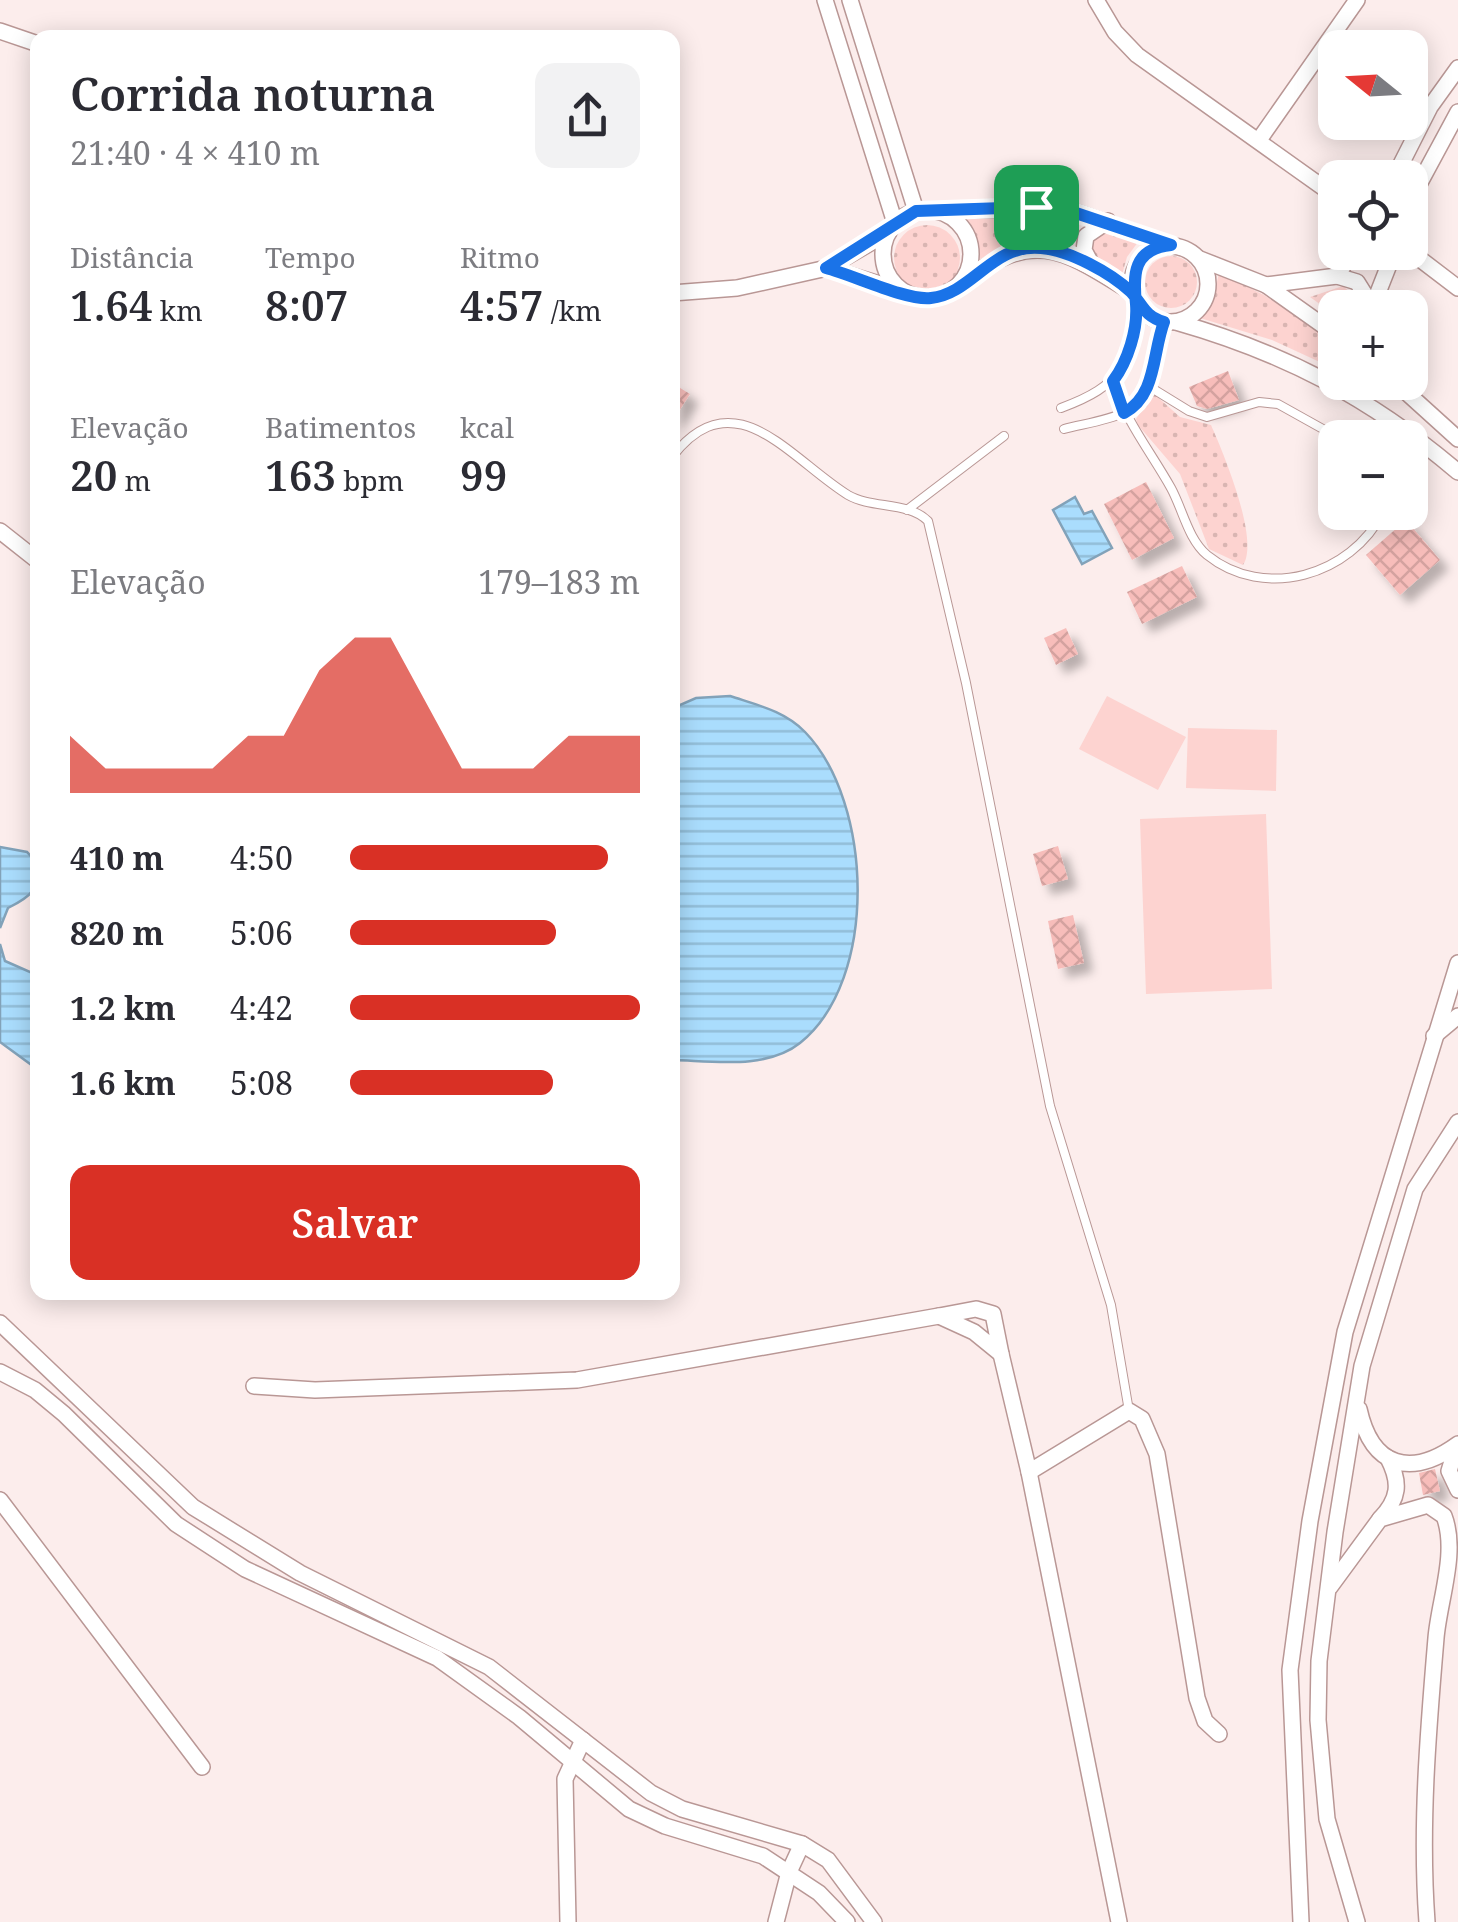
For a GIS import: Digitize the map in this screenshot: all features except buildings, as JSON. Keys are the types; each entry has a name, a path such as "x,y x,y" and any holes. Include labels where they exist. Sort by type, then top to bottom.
{"street":[{"path":"825,0 892,228 884,264 901,291"},
{"path":"850,0 916,211"},
{"path":"1096,0 1115,32 1137,55 1318,183"},
{"path":"1259,140 1357,0"},
{"path":"0,31 30,41"},
{"path":"1403,160 1430,107 1458,68"},
{"path":"1428,168 1458,112"},
{"path":"1034,247 1043,226 1036,207"},
{"path":"680,292 737,288 826,268 916,211 1036,207 1108,221 1171,245 1266,285 1318,322"},
{"path":"936,210 954,218 968,235 972,256 960,283"},
{"path":"1095,270 1086,257 1084,242 1091,229 1108,221"},
{"path":"1134,298 1137,264 1151,250 1171,245"},
{"path":"826,268 934,298 1004,254 1034,247 1071,256 1095,270 1134,298 1147,315 1240,340 1318,372"},
{"path":"1170,322 1194,314 1206,297 1208,277 1199,258"},
{"path":"1428,265 1458,288"},
{"path":"1337,276 1341,270"},
{"path":"1266,285 1337,276 1357,282 1362,290"},
{"path":"1367,400 1458,472"},
{"path":"1415,400 1458,439"},
{"path":"0,531 30,555"},
{"path":"1301,1922 1290,1670 1310,1520 1345,1332 1458,963"},
{"path":"1433,1037 1458,1016"},
{"path":"1357,1922 1327,1819 1318,1720 1328,1590 1362,1366 1415,1190 1458,1122"},
{"path":"254,1386 315,1390 576,1380 988,1310 1029,1472 1118,1922"},
{"path":"940,1316 974,1332 1001,1354"},
{"path":"0,1323 193,1507 300,1573 489,1668 651,1793 682,1809 802,1844 828,1860 874,1922"},
{"path":"0,1372 35,1390 64,1414 176,1524 246,1569 437,1658 518,1717 630,1809 664,1826 764,1856 819,1893 848,1922"},
{"path":"1328,1590 1391,1508 1398,1486 1388,1458 1364,1430 1357,1397"},
{"path":"1029,1472 1129,1411 1142,1418 1157,1454 1196,1698 1205,1721 1218,1734"},
{"path":"1388,1458 1423,1464 1458,1445"},
{"path":"1380,1519 1458,1494 1450,1470 1458,1445"},
{"path":"0,1500 202,1766"},
{"path":"1428,1505 1444,1516 1449,1544 1436,1634 1425,1814 1428,1922"},
{"path":"1449,1544 1458,1528"},
{"path":"568,1922 570,1900 562,1805 570,1762 583,1740"},
{"path":"776,1922 789,1872 802,1844"}],"lane":[{"path":"1061,408 1099,393 1113,381 1127,358 1134,298"},
{"path":"1064,429 1124,413 1140,403 1150,387 1151,365 1170,322"},
{"path":"1127,358 1151,365"},
{"path":"1113,381 1124,413 1173,491 1194,540 1204,553 1234,570 1281,579 1320,572 1342,558 1367,530"},
{"path":"1150,387 1177,405 1207,417 1259,402 1278,404 1318,426"},
{"path":"680,447 714,423 737,423 780,442 850,496 907,510 928,521 966,683 1050,1106 1111,1305 1129,1411"},
{"path":"907,510 1004,436"}],"shaded area":[{"path":"964,215 1024,216 1031,227 1024,240 980,259 974,229"},
{"path":"927,225 950,235 960,258 950,281 927,291 904,281 894,258 904,235"},
{"path":"1107,230 1141,238 1127,257 1120,282 1090,249 1095,235"},
{"path":"1171,256 1189,264 1197,282 1189,300 1171,308 1153,300 1145,282 1153,264"},
{"path":"1219,273 1264,295 1318,331 1318,361 1272,340 1200,318 1212,303"},
{"path":"1153,393 1180,417 1211,425 1244,517 1247,553 1243,565 1209,549 1180,474 1138,425 1136,419"},
{"path":"1107,696 1186,737 1158,790 1079,749"},
{"path":"1188,728 1277,730 1276,791 1186,788"},
{"path":"1266,814 1272,989 1146,994 1140,819"}],"water":[{"path":"1075,497 1084,514 1092,511 1112,548 1082,564 1053,510"},
{"path":"730,696 789,719 805,732 828,763 844,801 854,845 858,890 854,935 844,978 826,1014 800,1043 786,1052 755,1061 680,1060 680,705 696,698"},
{"path":"0,847 30,855 30,893 8,908 0,928"},
{"path":"0,944 5,961 30,972 30,1064 0,1042"}],"route":[{"path":"1036,207 916,211 904,216 889,232 826,268 912,296 934,298 953,291 991,261 1017,250 1045,248 1071,256 1132,294 1147,315 1164,322 1151,365 1150,387 1140,403 1124,413 1113,381 1127,358 1131,339 1136,302 1132,294 1133,273 1151,250 1171,245 1108,221 1036,207"}]}
